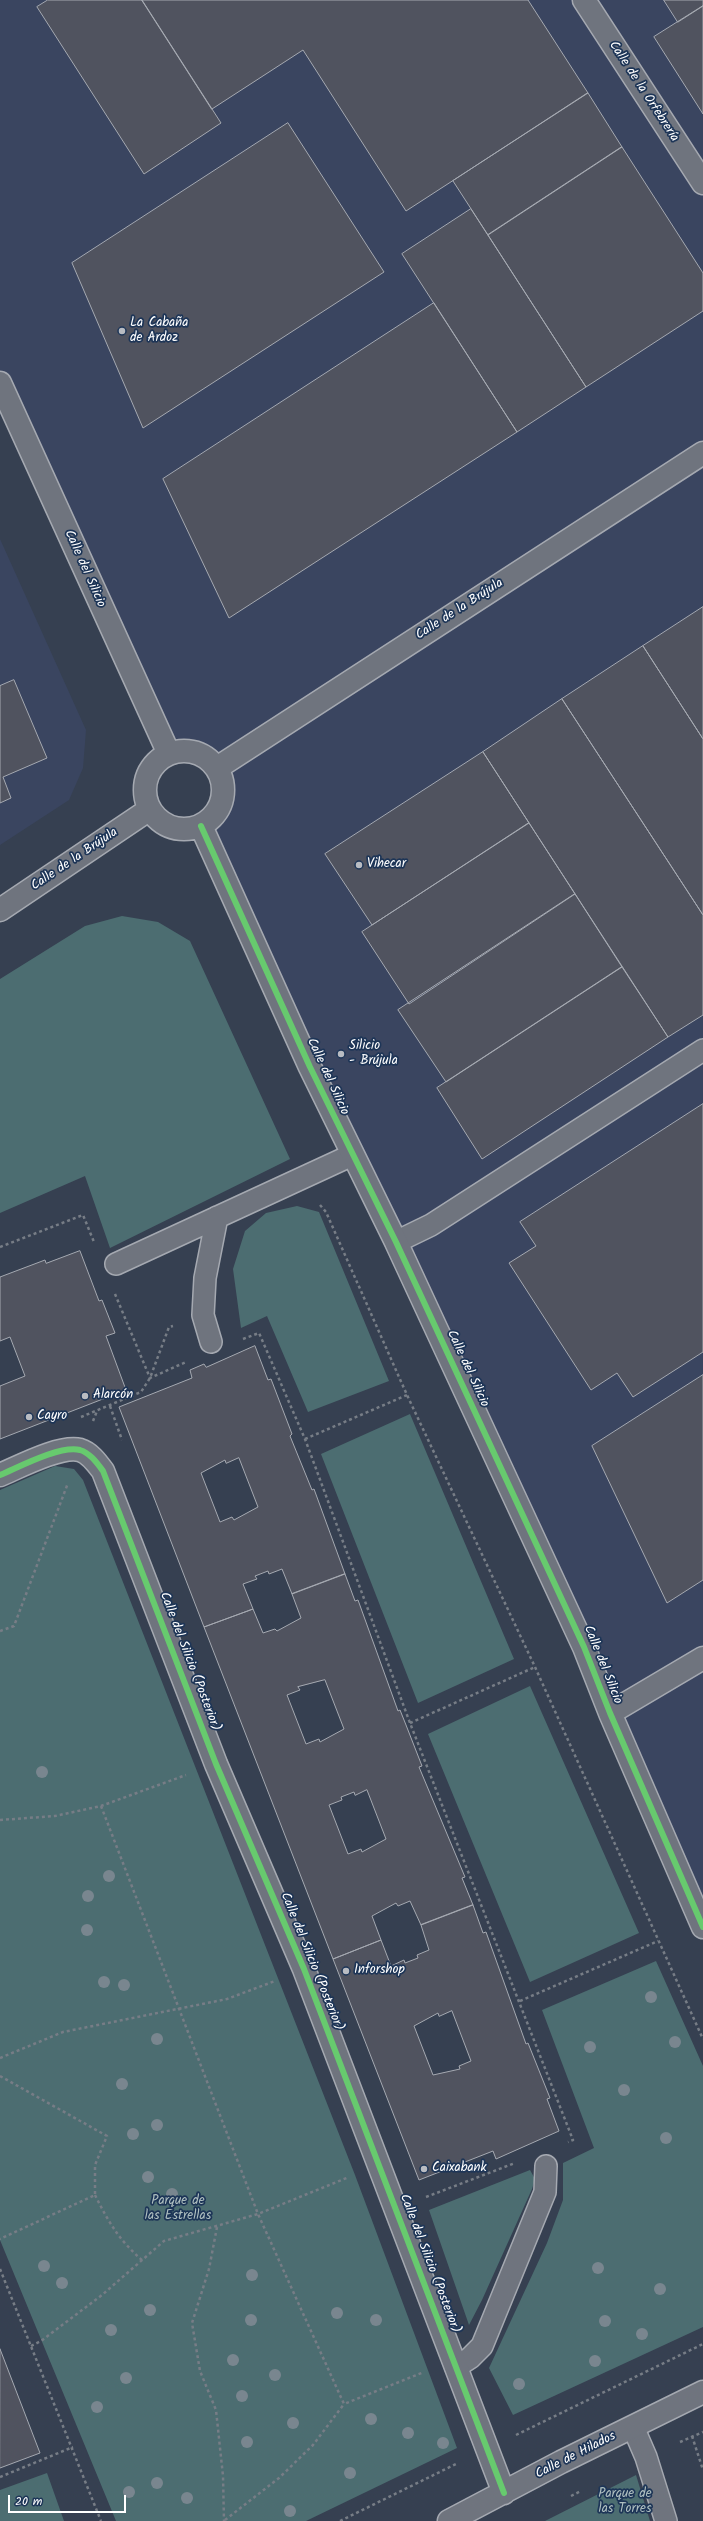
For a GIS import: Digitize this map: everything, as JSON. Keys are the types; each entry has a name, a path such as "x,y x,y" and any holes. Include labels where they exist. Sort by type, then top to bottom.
{"street":[{"name":"Calle de la Orfebrería","path":"584,0 703,183"},
{"name":"Calle del Silicio","path":"0,383 169,754"},
{"name":"Calle de la Brújula","path":"217,768 703,453"},
{"path":"186,751 206,757 217,768 224,785 217,812 201,826 182,830 163,824 150,809 145,788 152,768 169,754 186,751"},
{"name":"Calle de la Brújula","path":"0,910 150,809"},
{"name":"Calle del Silicio","path":"201,826 310,1067 396,1242 584,1647 610,1713 703,1927"},
{"path":"0,1475 53,1454 67,1450 81,1450"},
{"name":"Calle del Silicio (Posterior)","path":"81,1450 94,1459 103,1471 216,1764 304,1969 504,2493"},
{"path":"610,1713 703,1658"},
{"name":"Calle de Hilados","path":"449,2521 561,2462 703,2392"}],"lane":[{"path":"396,1242 431,1225 703,1050"},
{"path":"116,1264 352,1155"},
{"path":"211,1342 203,1315 205,1278 217,1217"},
{"path":"455,2364 470,2358 482,2346 545,2192 546,2166"},
{"path":"633,2427 646,2457 666,2521"}],"path":[{"path":"308,1176 407,1395 535,1667 703,2038"},
{"path":"0,1247 83,1215 95,1244"},
{"path":"112,1287 150,1378"},
{"path":"74,1419 141,1392 150,1378 170,1327 203,1315"},
{"path":"237,1342 259,1333 305,1439 410,1723 520,2001 572,2140 566,2143"},
{"path":"150,1378 166,1371"},
{"path":"305,1439 407,1395"},
{"path":"0,1631 14,1626 97,1411"},
{"path":"410,1723 535,1667"},
{"path":"0,1820 55,1816 101,1806 216,1764"},
{"path":"101,1806 181,2009 258,2214 344,2404"},
{"path":"520,2001 658,1941"},
{"path":"0,2058 63,2032 227,2000 304,1969"},
{"path":"0,2076 107,2136 95,2165 95,2195 109,2223 124,2244 144,2260"},
{"path":"422,2198 516,2163"},
{"path":"31,2346 48,2337 144,2260 164,2241 258,2214 379,2165"},
{"path":"0,2239 95,2195"},
{"path":"217,2227 209,2269 192,2323 200,2371 216,2410 224,2476 224,2521"},
{"path":"0,2269 102,2521"},
{"path":"340,2521 703,2344"},
{"path":"224,2521 279,2478 313,2445 344,2404 455,2364"},
{"path":"679,2404 703,2470"},
{"path":"0,2476 73,2447"}],"shaded area":[{"path":"0,0 703,0 703,1927 201,826 217,812 223,785 217,768 205,757 186,751 169,754 0,383"},
{"path":"0,539 86,730 83,768 69,800 0,845"}],"green space":[{"path":"122,916 158,922 190,941 290,1159 110,1248 85,1176 0,1213 0,979 85,926"},
{"path":"297,1206 319,1212 389,1381 308,1412 267,1316 241,1328 233,1269 245,1231 266,1213"},
{"path":"410,1414 514,1659 418,1703 321,1454"},
{"name":"Parque de las Estrellas","path":"55,1466 74,1469 83,1480 355,2175 457,2448 306,2521 116,2521 0,2240 0,1490"},
{"path":"530,1686 639,1933 530,1982 428,1734"},
{"path":"656,1961 703,2066 703,2327 513,2415 489,2368 547,2243 563,2200 563,2163 594,2148 542,2010"},
{"path":"530,2170 535,2179 532,2189 482,2300 469,2325 429,2210"},
{"path":"47,2473 64,2521 0,2521 0,2490"},
{"name":"Parque de las Torres","path":"636,2475 650,2521 545,2521"}],"building":[{"path":"48,0 142,0 221,123 144,174 37,7"},
{"path":"142,0 528,0 588,93 406,211 303,50 212,109"},
{"path":"664,0 703,0 703,6 678,22"},
{"path":"703,6 703,114 654,37"},
{"path":"588,93 622,147 488,235 453,181"},
{"path":"288,123 384,272 143,428 72,263"},
{"path":"622,147 703,273 703,311 586,387 488,235"},
{"path":"471,209 586,387 517,432 402,254"},
{"path":"434,303 517,432 229,618 163,479"},
{"path":"703,607 703,739 643,646"},
{"path":"643,646 703,739 703,915 562,699"},
{"path":"14,680 47,758 3,777 11,798 0,803 0,686"},
{"path":"562,699 703,915 703,1015 668,1037 483,752"},
{"path":"483,752 529,823 372,925 325,854"},
{"path":"529,823 575,894 409,1004 362,932"},
{"path":"575,894 622,967 446,1082 398,1010"},
{"path":"622,967 668,1037 482,1159 437,1088"},
{"path":"703,1104 703,1352 633,1397 617,1373 591,1390 509,1263 536,1246 520,1222"},
{"path":"80,1251 99,1301 102,1300 115,1333 106,1336 126,1390 0,1439 0,1386 25,1376 10,1337 0,1341 0,1277 45,1260 46,1263"},
{"path":"255,1346 268,1380 271,1379 292,1434 290,1436 312,1490 314,1489 345,1574 292,1594 282,1569 269,1574 268,1571 255,1576 257,1579 243,1584 253,1609 204,1627 119,1407 192,1378 190,1370 204,1364 206,1367","holes":["239,1458 258,1507 234,1520 232,1517 220,1522 201,1473 225,1460 226,1463"]},
{"path":"703,1375 703,1580 667,1603 592,1446"},
{"path":"345,1574 355,1601 358,1600 398,1711 400,1710 422,1766 419,1767 465,1877 462,1878 473,1905 421,1925 410,1901 398,1906 396,1903 372,1916 381,1940 333,1959 204,1627 253,1609 263,1633 275,1629 277,1631 301,1618 292,1594","holes":["325,1680 344,1729 320,1742 319,1739 306,1744 287,1695 300,1690 298,1687","367,1790 386,1839 362,1852 361,1849 348,1854 329,1805 342,1800 341,1797 354,1792 355,1795"]},
{"path":"473,1905 483,1933 486,1932 526,2044 528,2043 550,2098 547,2099 559,2131 496,2159 493,2151 419,2180 333,1959 381,1940 391,1966 404,1960 405,1963 418,1958 417,1955 429,1950 421,1925","holes":["452,2011 471,2061 459,2066 460,2069 433,2075 414,2026 438,2013 439,2016"]},
{"path":"0,2349 40,2453 0,2468"}],"cycle path":[{"path":"201,826 310,1067 396,1242 584,1647 610,1713 703,1927"},
{"path":"0,1475 51,1454 72,1449 87,1453 103,1471 216,1764 304,1969 504,2493"}],"place":[{"name":"La Cabaña de Ardoz","path":"122,331"},
{"name":"Vihecar","path":"359,865"},
{"name":"Silicio - Brújula","path":"341,1054"},
{"name":"Alarcón","path":"85,1396"},
{"name":"Cayro","path":"29,1417"},
{"name":"Inforshop","path":"346,1971"},
{"name":"Caixabank","path":"424,2169"}]}
